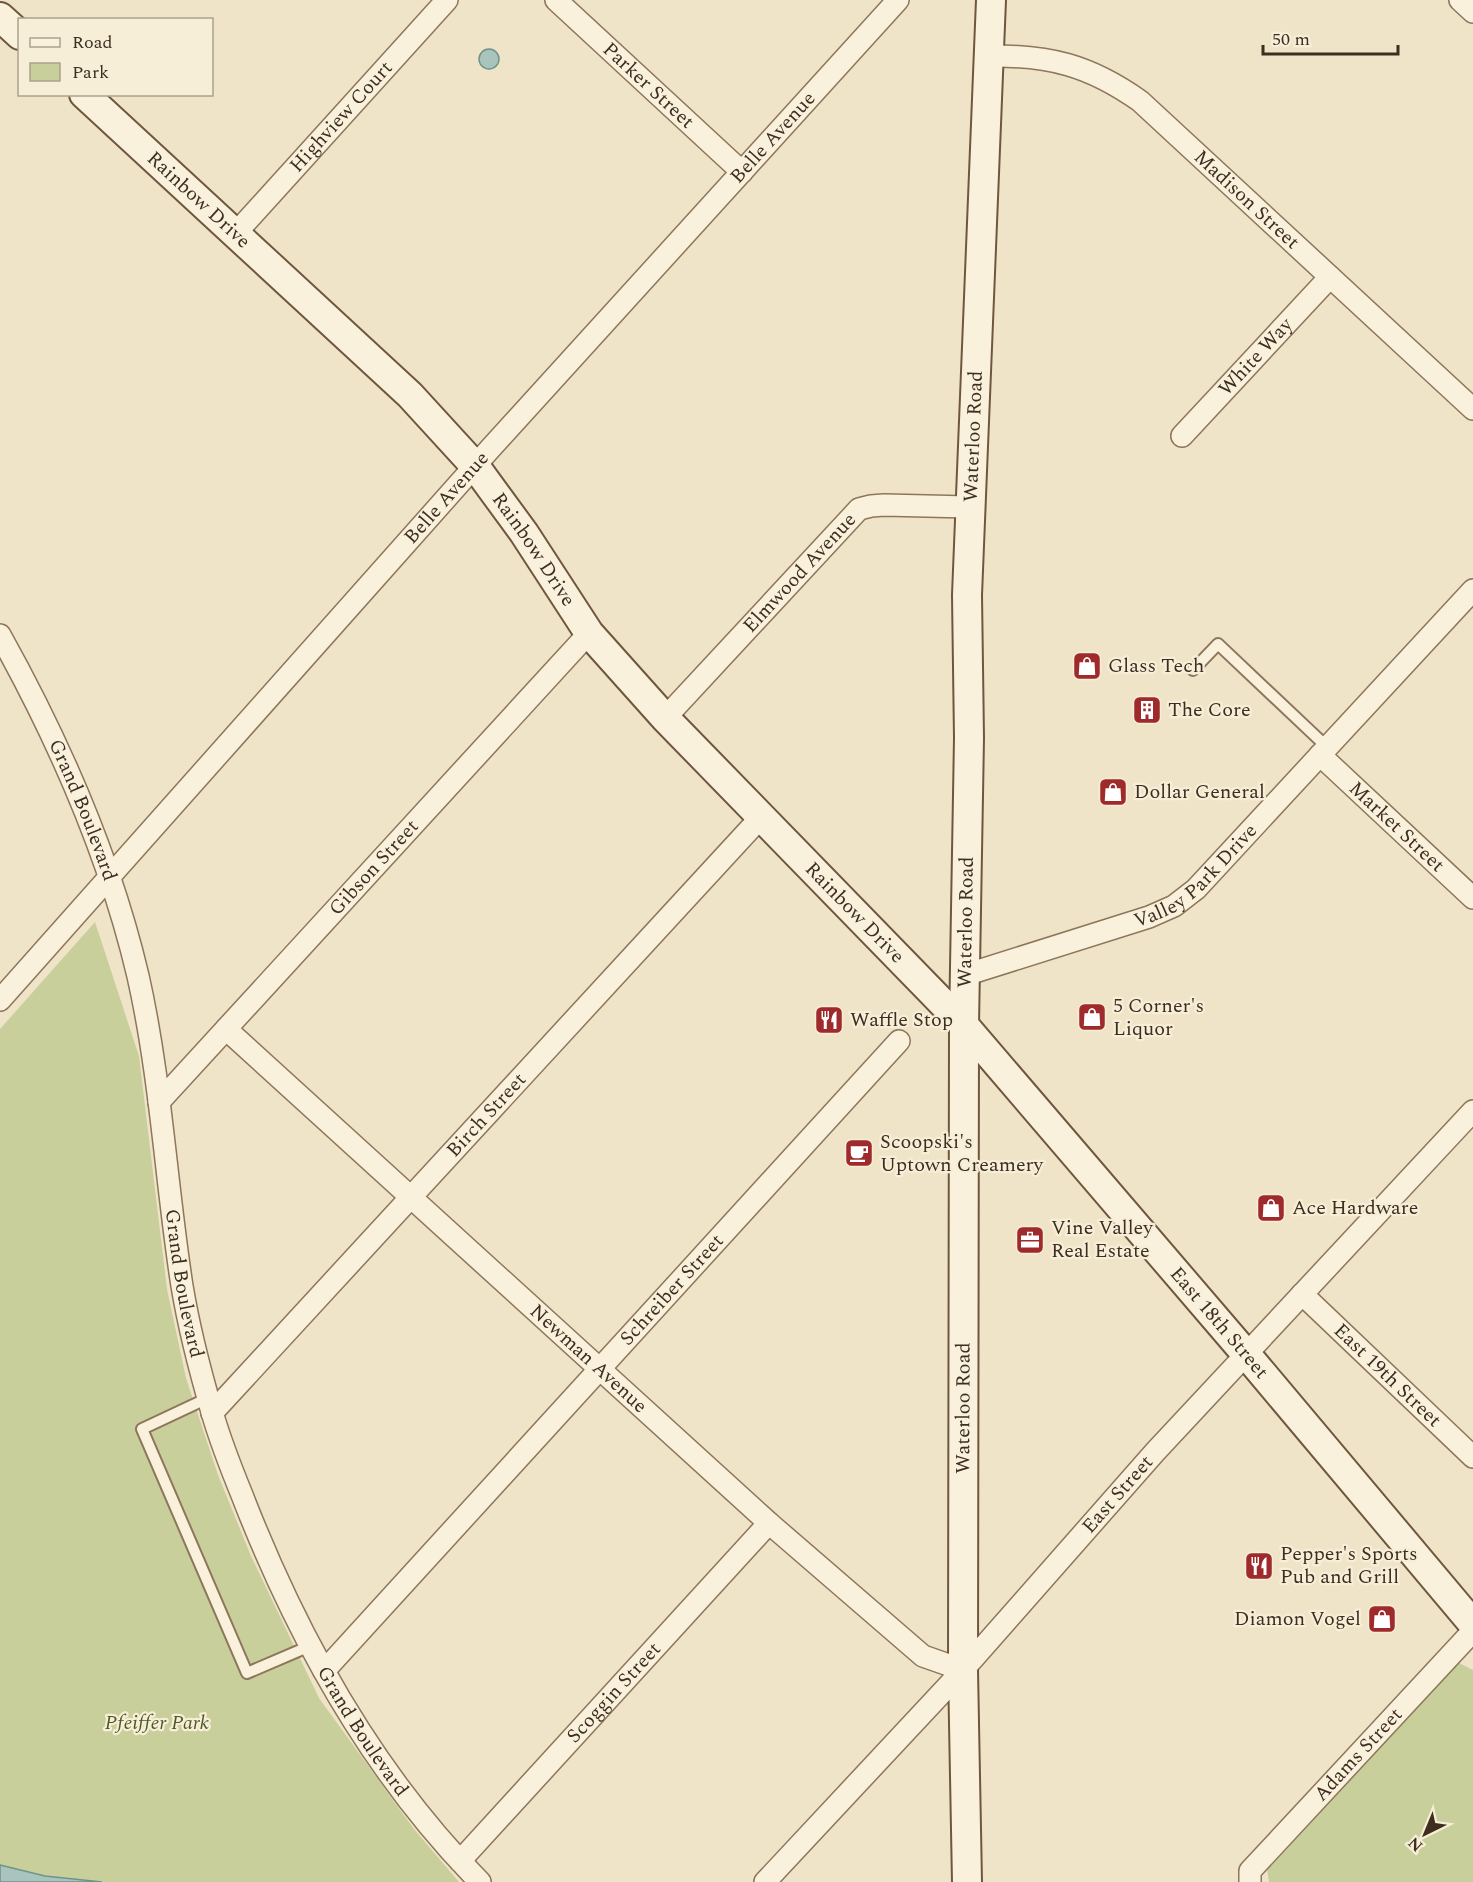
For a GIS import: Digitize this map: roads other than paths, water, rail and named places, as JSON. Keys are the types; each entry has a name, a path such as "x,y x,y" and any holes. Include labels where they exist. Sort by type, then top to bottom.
{"main road":[{"name":"Waterloo Road","path":"967,1882 963,1670 964,1024 969,738 967,595 990,0"},
{"path":"0,17 18,33"},
{"name":"Rainbow Drive","path":"86,96 410,395 475,466 524,533 589,633 665,718 964,1024"},
{"name":"East 18th Street","path":"964,1024 1473,1624"}],"street":[{"name":"Highview Court","path":"235,234 447,0"},
{"name":"Parker Street","path":"556,0 742,172"},
{"name":"Belle Avenue","path":"0,1000 475,466 898,0"},
{"path":"1460,0 1473,12"},
{"name":"Madison Street","path":"987,56 1019,55 1049,59 1095,74 1140,101 1473,409"},
{"name":"White Way","path":"1182,436 1329,277"},
{"name":"Elmwood Avenue","path":"665,718 859,509 884,505 969,507"},
{"name":"Valley Park Drive","path":"965,975 1130,924 1174,906 1196,889 1473,590"},
{"name":"Gibson Street","path":"159,1102 589,633"},
{"name":"Grand Boulevard","path":"0,635 53,738 82,805 109,876 138,976 159,1102 183,1289 210,1406 255,1530 310,1646 353,1721 420,1814 480,1882"},
{"name":"Market Street","path":"1324,751 1473,898"},
{"name":"Birch Street","path":"210,1406 411,1197 761,817"},
{"name":"Newman Avenue","path":"226,1029 768,1523 922,1656 963,1670"},
{"name":"Schreiber Street","path":"324,1671 899,1041"},
{"name":"East Street","path":"765,1882 963,1670 1155,1452 1473,1111"},
{"name":"East 19th Street","path":"1302,1294 1473,1457"},
{"name":"Scoggin Street","path":"460,1861 768,1523"},
{"name":"Adams Street","path":"1250,1882 1250,1871 1473,1631"}],"lane":[{"path":"1193,670 1218,644 1324,751"},
{"path":"210,1406 142,1429 248,1673 310,1646"}],"water":[{"path":"485,49 493,49 499,55 499,63 493,69 485,69 479,63 479,55"},
{"path":"0,1865 45,1876 102,1882 0,1882"}],"place":[{"name":"Glass Tech","path":"1087,666"},
{"name":"The Core","path":"1147,710"},
{"name":"Dollar General","path":"1113,792"},
{"name":"5 Corner's Liquor","path":"1092,1017"},
{"name":"Waffle Stop","path":"829,1020"},
{"name":"Scoopski's Uptown Creamery","path":"859,1153"},
{"name":"Ace Hardware","path":"1271,1208"},
{"name":"Vine Valley Real Estate","path":"1030,1240"},
{"name":"Pepper's Sports Pub and Grill","path":"1259,1566"},
{"name":"Diamon Vogel","path":"1382,1619"}],"park label":[{"name":"Pfeiffer Park","path":"157,1723"}]}
